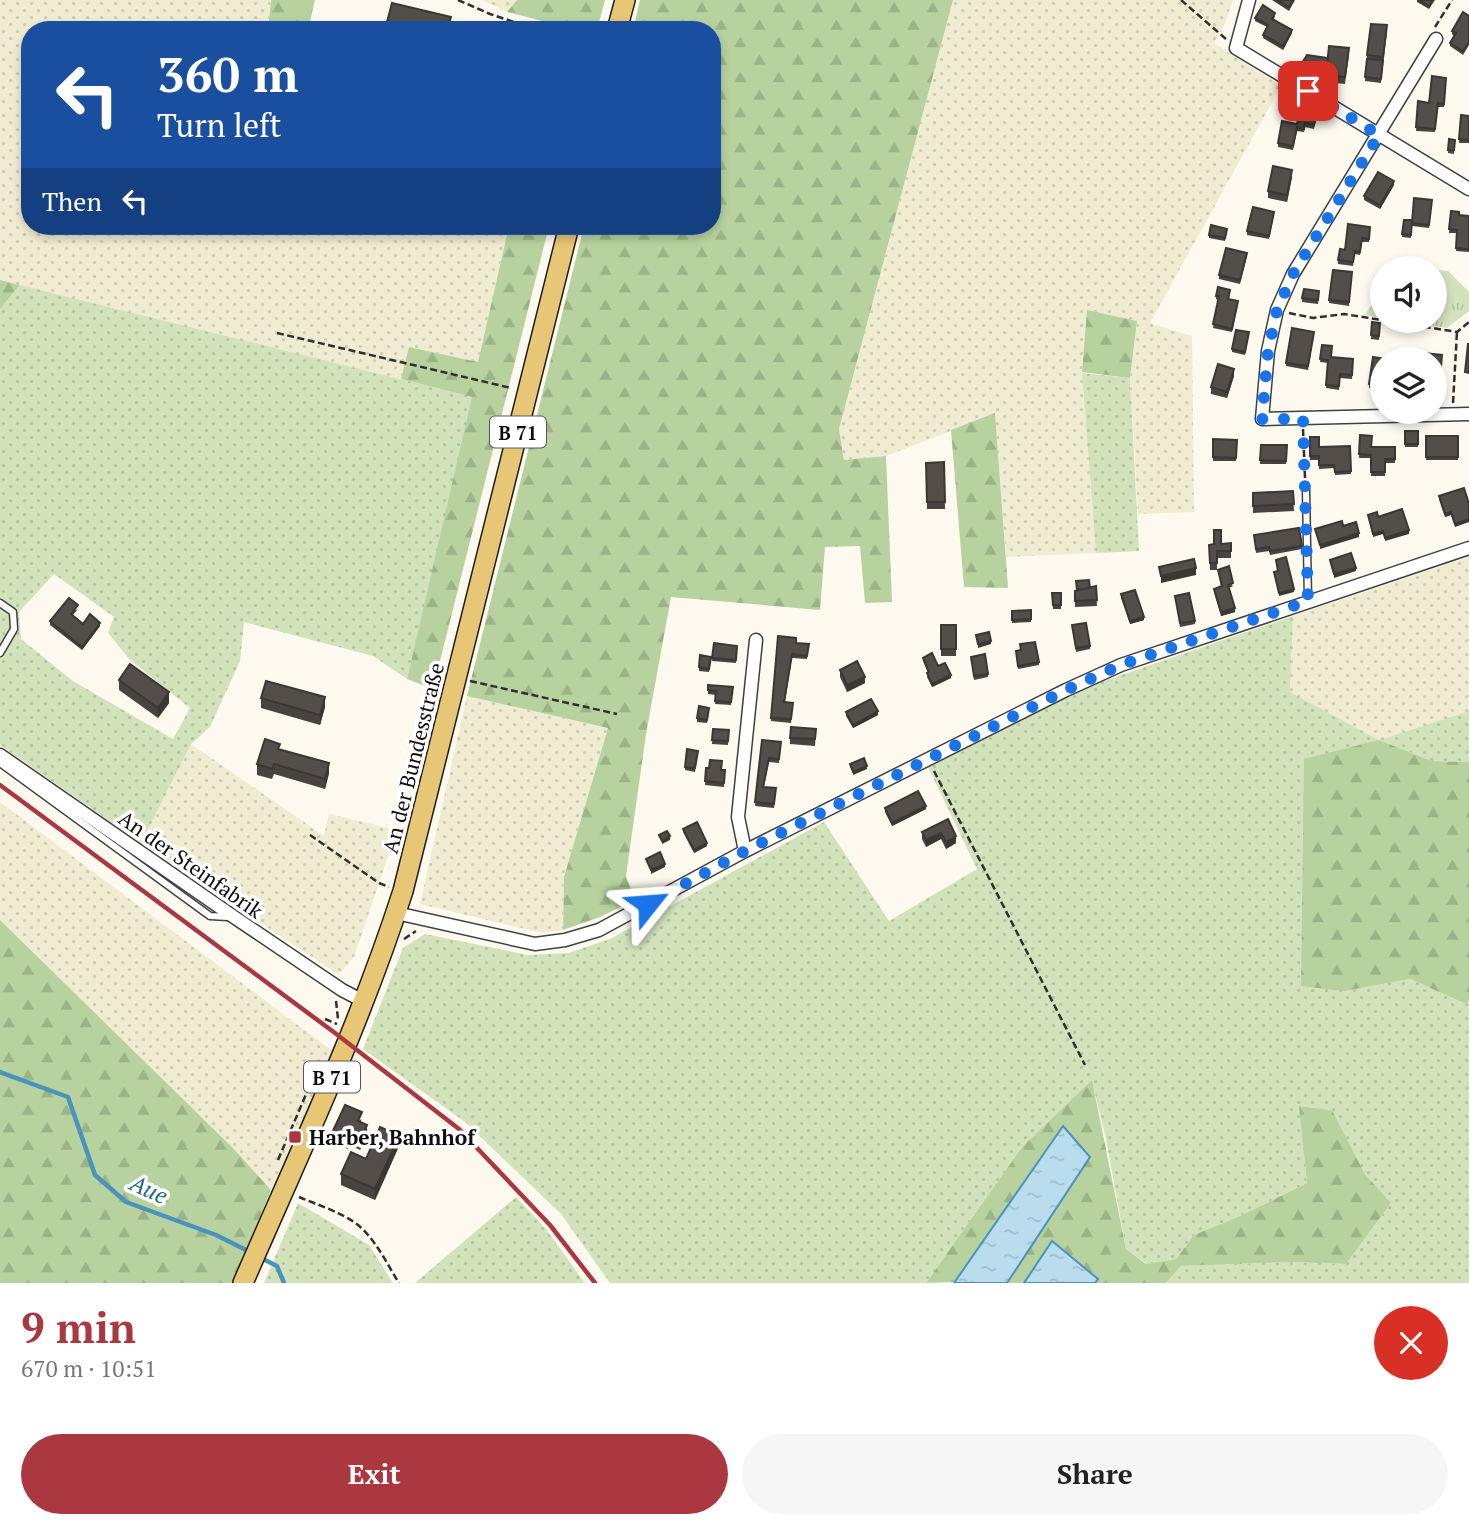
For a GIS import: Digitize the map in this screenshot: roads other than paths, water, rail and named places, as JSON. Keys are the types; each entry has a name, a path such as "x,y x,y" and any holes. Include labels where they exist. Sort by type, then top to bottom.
{"main road":[{"path":"619,21 625,0"},
{"name":"An der Bundesstraße","path":"246,1276 363,1001 396,913 567,235"}],"street":[{"path":"1249,0 1236,48 1469,189"},
{"path":"1436,39 1293,274 1277,310 1268,351 1262,419 1469,414"},
{"path":"396,913 535,944 565,940 599,929 745,851 1121,665 1469,548"},
{"path":"745,851 738,817 756,640"},
{"name":"An der Steinfabrik","path":"0,755 234,917 342,990 363,1001"}],"lane":[{"path":"1306,489 1308,601"},
{"path":"0,603 13,612 14,629 0,653"},
{"path":"0,763 210,916 234,917"}],"water":[{"path":"1063,1126 1090,1157 1007,1283 954,1283"},
{"path":"1052,1241 1098,1279 1095,1283 1024,1283"}],"waterway":[{"name":"Aue","path":"0,1072 68,1097 95,1175 126,1202 216,1235 252,1253"},
{"name":"Aue","path":"259,1257 277,1266 284,1283"}],"railway":[{"path":"0,785 335,1033 459,1129 550,1225 595,1283"}],"place":[{"name":"Harber, Bahnhof","path":"295,1137"}]}
